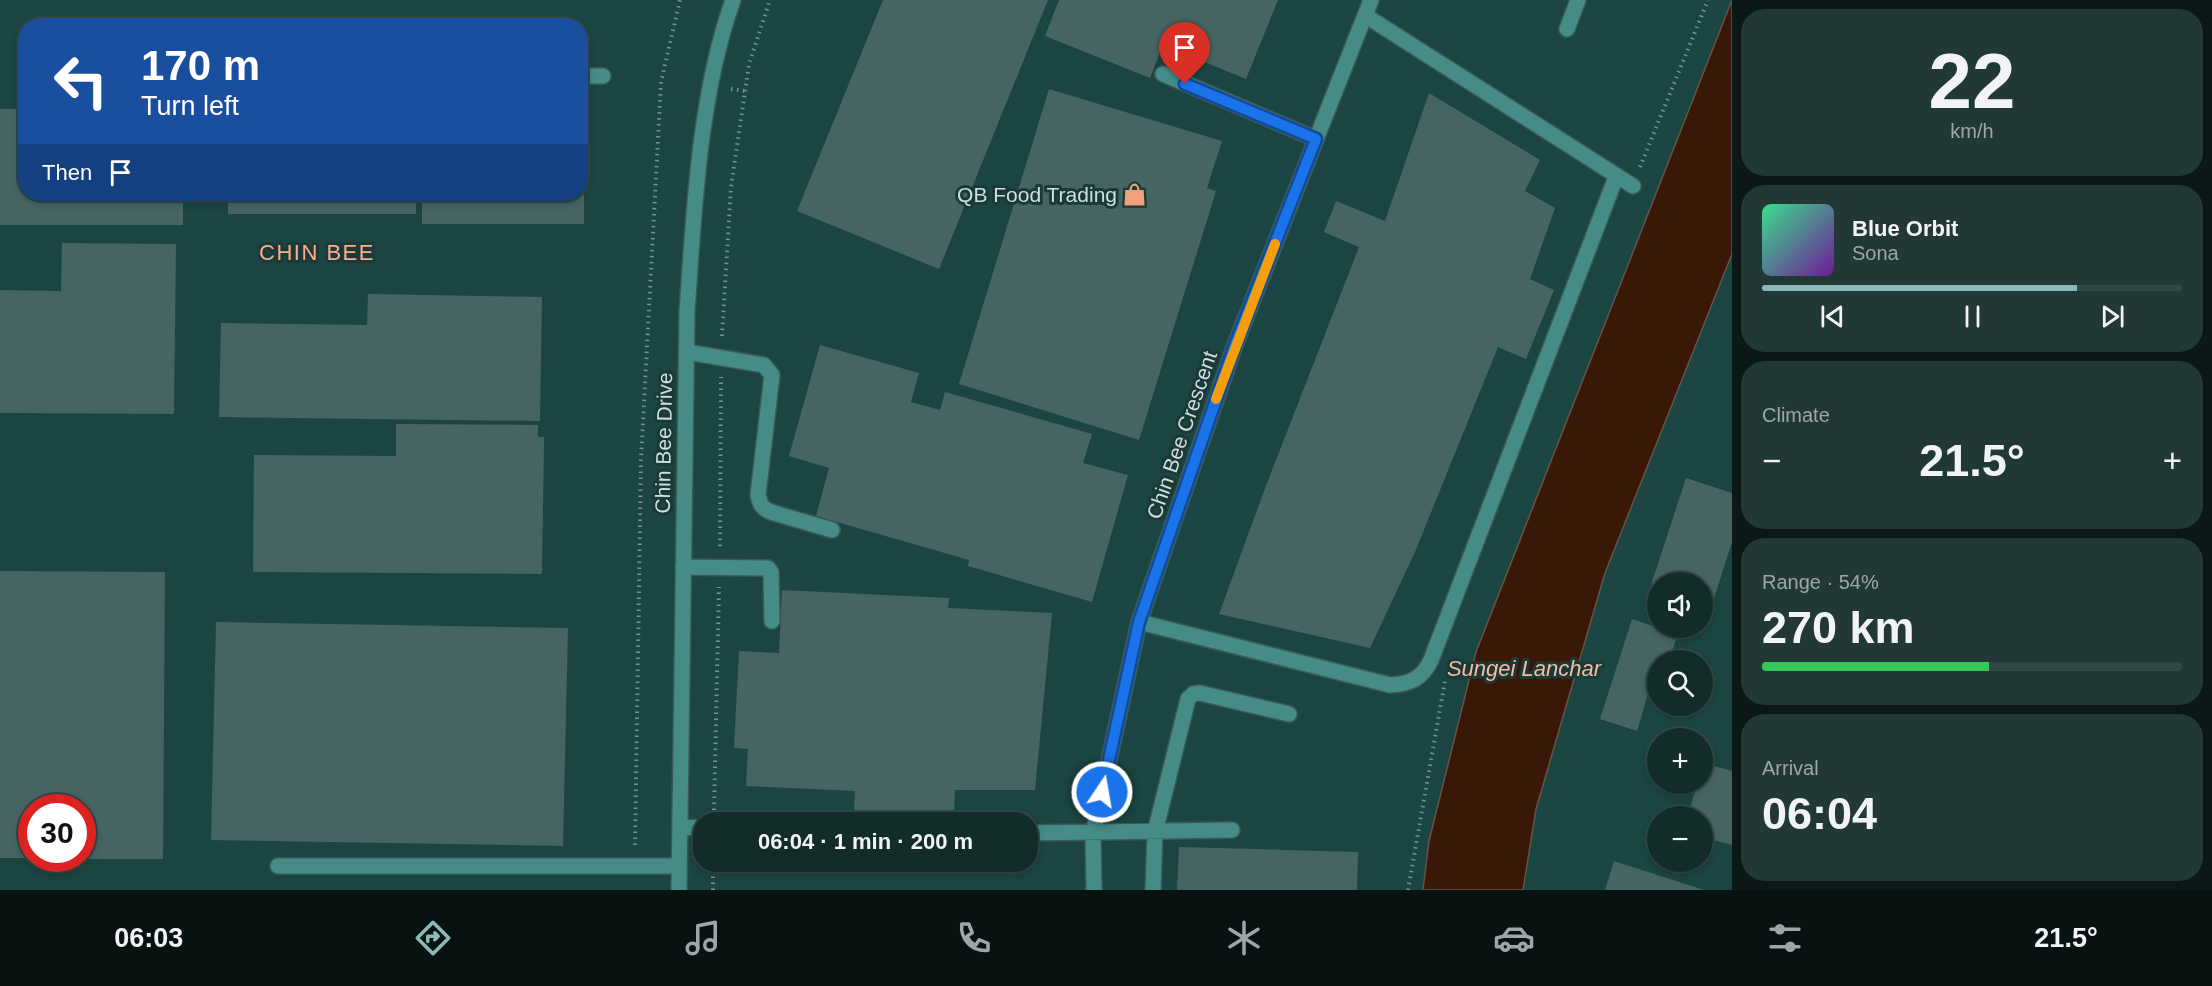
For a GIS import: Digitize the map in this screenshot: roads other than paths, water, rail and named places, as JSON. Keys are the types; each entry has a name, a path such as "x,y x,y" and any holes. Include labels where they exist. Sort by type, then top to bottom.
{"street":[{"name":"Chin Bee Drive","path":"679,890 687,352 693,228 711,81 733,0"},
{"name":"Chin Bee Crescent","path":"1094,890 1093,834 1139,622 1235,345 1371,0"},
{"path":"1567,29 1578,0"},
{"path":"1366,16 1633,186"},
{"path":"1164,74 1316,139"},
{"path":"588,76 603,76"},
{"path":"1139,622 1390,685 1409,684 1420,677 1431,660 1616,177"},
{"path":"687,352 764,365 772,375 758,495 764,509 832,530"},
{"path":"683,567 768,568 771,572 772,621"},
{"path":"1153,890 1155,832 1185,705 1193,694 1200,693 1289,714"},
{"path":"680,827 693,828"},
{"path":"1038,833 1232,830"},
{"path":"278,866 679,866"}],"water":[{"name":"Sungei Lanchar","path":"1732,0 1732,254 1605,573 1536,809 1523,890 1423,890 1429,841 1476,652"}],"place":[{"name":"QB Food Trading","path":"1135,195"}],"district":[{"name":"CHIN BEE","path":"317,252"}]}
